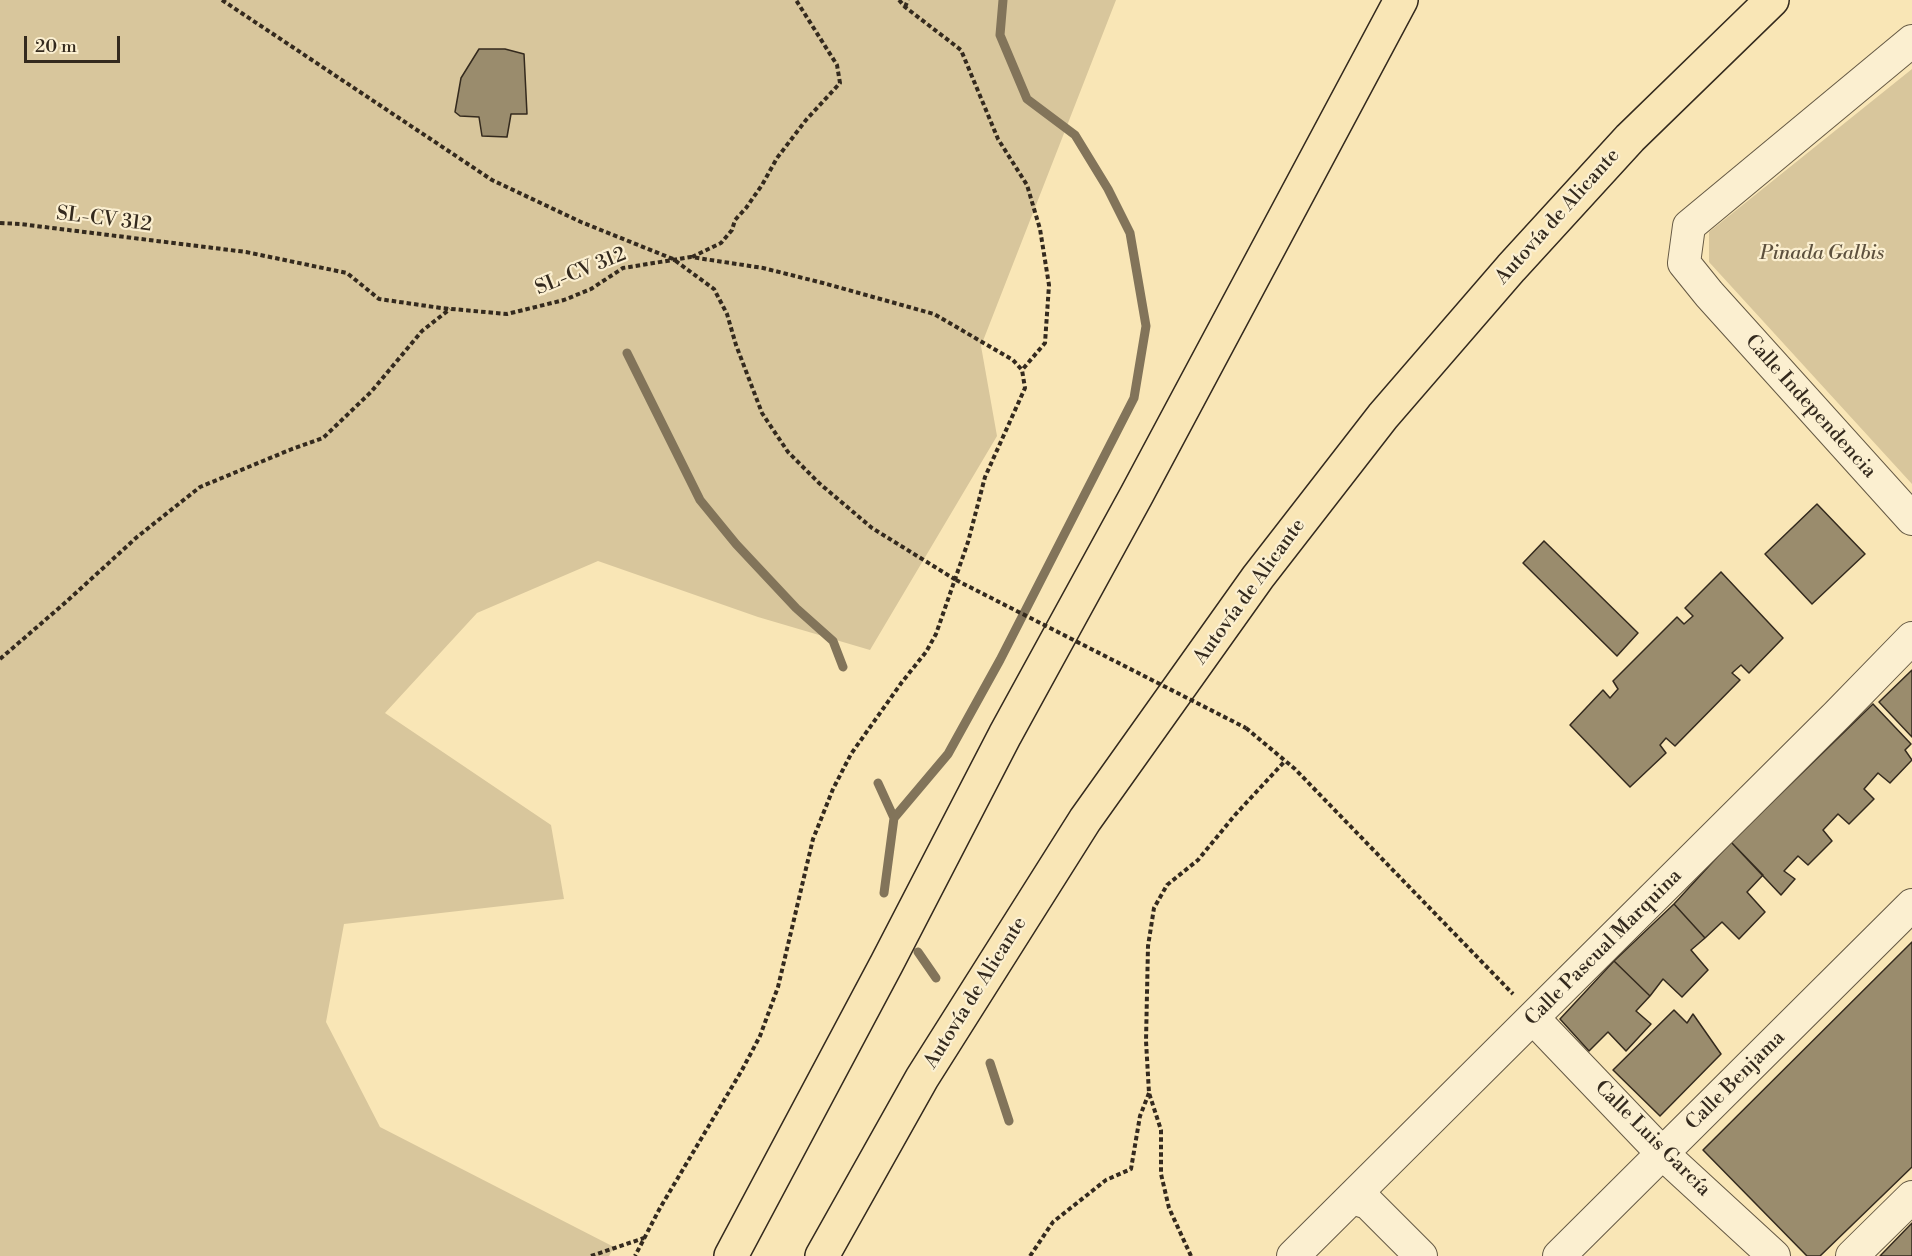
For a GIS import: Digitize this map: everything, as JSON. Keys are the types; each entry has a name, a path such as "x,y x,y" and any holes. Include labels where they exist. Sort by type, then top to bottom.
{"highway":[{"path":"731,1256 1005,735 1142,486 1401,0"},
{"name":"Autovía de Alicante","path":"822,1256 922,1078 1085,820 1258,577 1383,416 1511,268 1630,138 1772,0"}],"street":[{"name":"Calle Independencia","path":"1912,41 1689,226 1684,263 1709,294 1912,519"},
{"name":"Calle Pascual Marquina","path":"1293,1256 1838,716 1912,638"},
{"name":"Calle Benjama","path":"1559,1256 1912,905"},
{"name":"Calle Luis García","path":"1533,1018 1663,1154 1774,1256"},
{"path":"1852,1256 1912,1197"},
{"path":"1352,1198 1368,1203 1421,1256"}],"path":[{"path":"222,0 492,180 581,222 673,259 714,288 728,314 740,355 762,413 788,452 819,483 872,528 956,580 1246,728 1295,769 1495,974 1533,1018"},
{"path":"691,257 721,243 732,230 735,220 757,193 777,158 806,120 840,83 837,65 796,0"},
{"path":"899,0 961,50 998,139 1027,185 1040,229 1049,285 1045,342 1022,370"},
{"path":"905,7 908,0"},
{"name":"SL-CV 312","path":"0,223 246,252 347,273 379,299 507,314 564,300 591,289 623,268 691,257"},
{"path":"635,1256 660,1208 760,1036 778,987 813,839 833,789 851,753 926,652 936,634 968,542 985,477 1025,388 1022,370 1012,360 934,314 763,268 691,257"},
{"path":"0,658 137,537 200,487 292,448 323,438 371,392 422,331 450,309"},
{"path":"1191,1256 1169,1208 1161,1174 1161,1130 1149,1093 1146,1041 1149,946 1154,908 1167,885 1198,860 1235,815 1285,761"},
{"path":"1030,1256 1053,1222 1106,1180 1131,1169 1140,1116 1149,1093"},
{"path":"591,1256 644,1238"}],"green space":[{"path":"0,0 1116,0 981,346 997,436 870,650 758,617 598,561 477,613 385,713 551,825 564,899 344,924 326,1022 380,1127 614,1247 609,1256 0,1256"},
{"name":"Pinada Galbis","path":"1912,69 1912,484 1709,262 1709,232"}],"building":[{"path":"479,49 505,49 524,54 527,114 511,114 507,137 482,136 479,117 460,116 455,112 461,78"},
{"path":"1817,504 1865,554 1812,604 1765,554"},
{"path":"1544,541 1638,633 1617,656 1523,563"},
{"path":"1721,572 1783,638 1749,673 1741,665 1732,673 1740,680 1675,746 1666,738 1660,745 1666,753 1630,787 1570,725 1603,690 1610,698 1618,689 1613,681 1677,617 1684,624 1693,616 1685,608"},
{"path":"1912,670 1912,737 1879,702"},
{"path":"1873,704 1911,744 1905,750 1912,760 1890,783 1878,773 1864,789 1874,799 1849,824 1838,814 1823,830 1832,841 1808,865 1798,856 1784,871 1795,879 1781,895 1731,842"},
{"path":"1731,842 1763,875 1747,892 1765,912 1739,939 1722,922 1705,938 1674,904"},
{"path":"1674,904 1705,938 1691,950 1708,970 1682,997 1663,979 1650,996 1614,961"},
{"path":"1912,942 1912,1167 1820,1256 1807,1256 1703,1150"},
{"path":"1614,961 1650,996 1636,1011 1651,1024 1626,1051 1608,1032 1589,1051 1560,1019"},
{"path":"1674,1010 1687,1023 1693,1014 1721,1054 1660,1116 1613,1070"},
{"path":"1912,1223 1912,1256 1880,1256"}],"waterway":[{"path":"894,818 948,754 1000,660 1134,398 1146,326 1130,233 1108,189 1075,135 1027,99 1000,35 1003,0"},
{"path":"627,353 700,500 736,544 796,608 833,641 843,667"},
{"path":"878,783 894,818 884,893"},
{"path":"918,952 936,978"},
{"path":"990,1063 1009,1121"}]}
